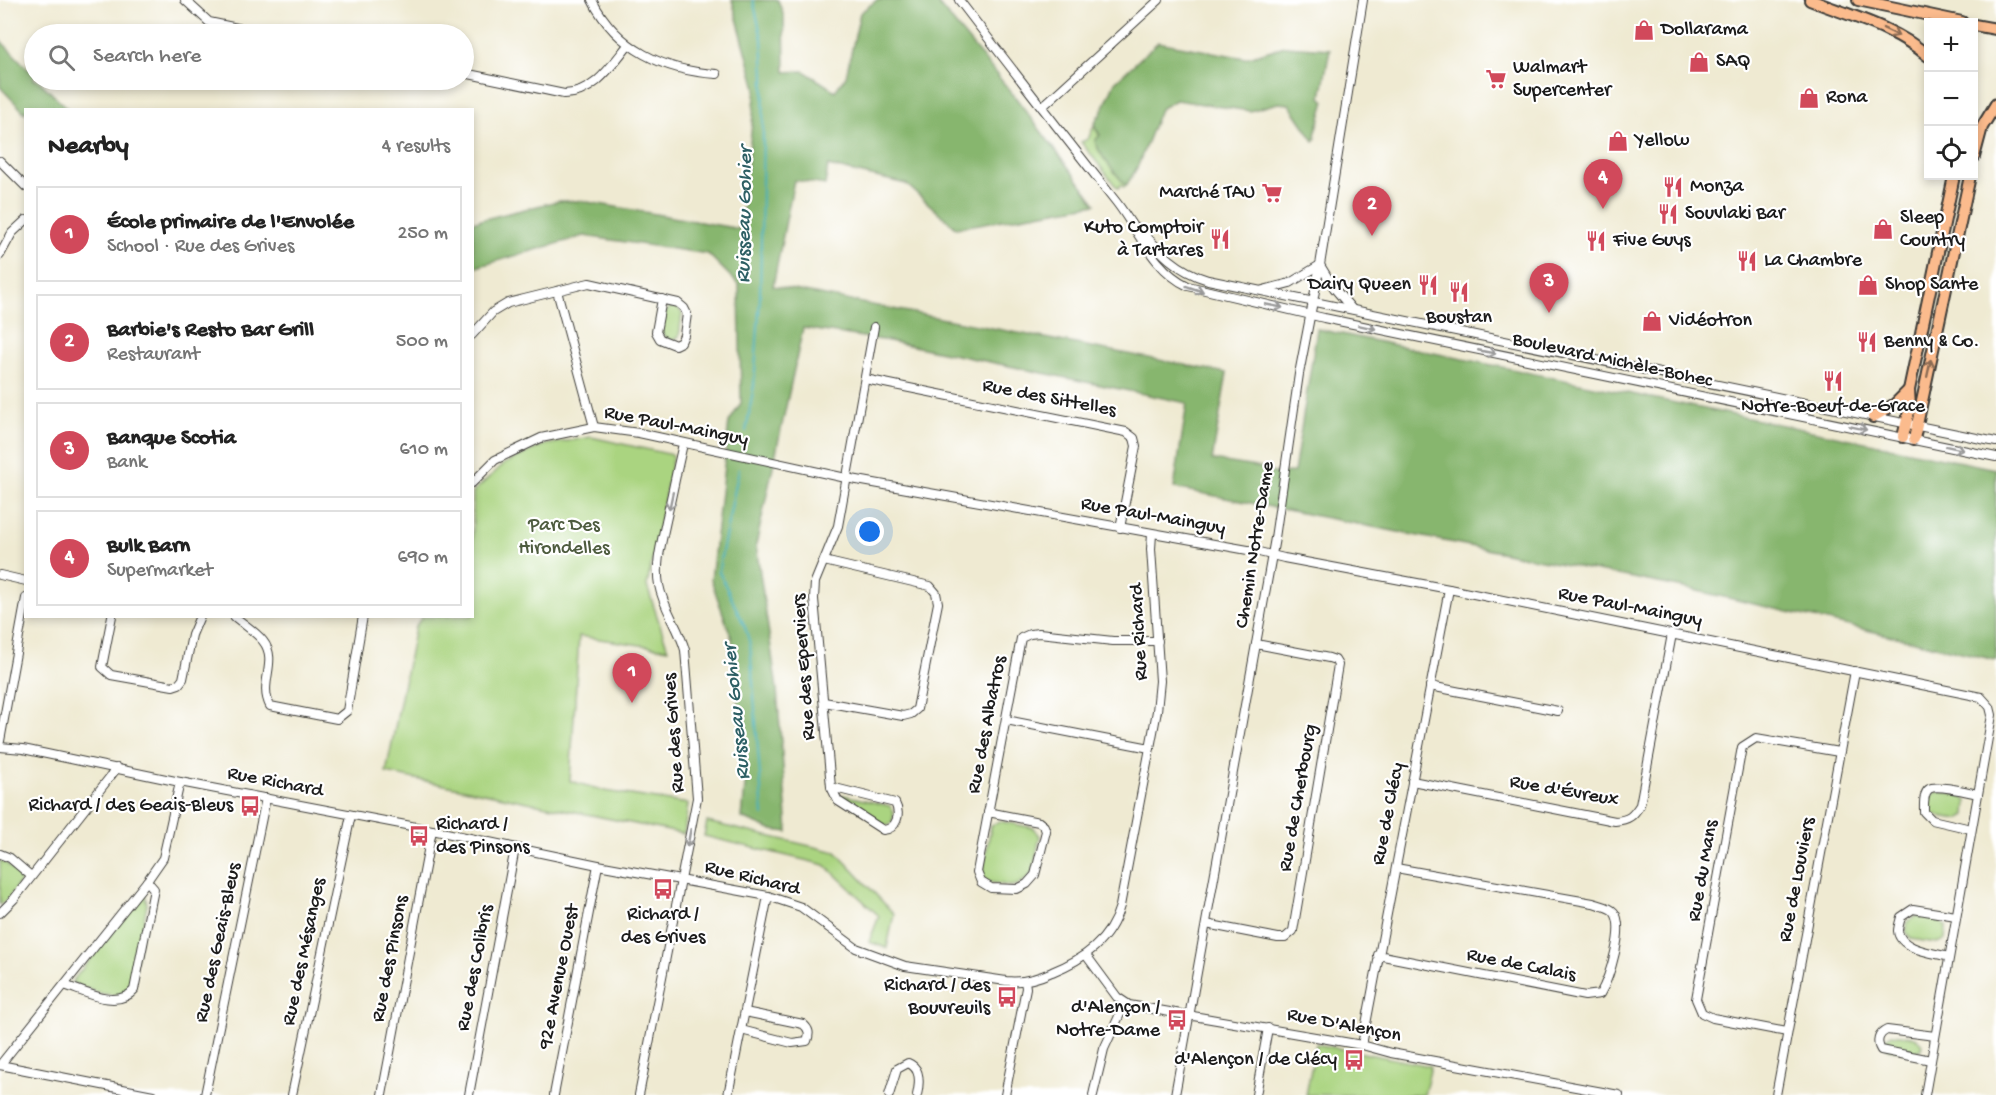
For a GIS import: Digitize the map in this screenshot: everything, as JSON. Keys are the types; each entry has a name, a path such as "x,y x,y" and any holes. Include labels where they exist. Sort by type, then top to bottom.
{"highway":[{"path":"1810,0 1891,32 1911,42 1924,52"},
{"path":"1858,0 1943,18"},
{"path":"1978,26 1996,29"},
{"path":"1978,142 1982,127 1996,105"},
{"path":"1912,425 1909,390 1953,180"},
{"path":"1909,438 1969,180"},
{"path":"1873,417 1895,404 1909,390"}],"street":[{"path":"185,0 209,22 218,24"},
{"path":"592,0 606,22 628,45 643,55 668,65 717,74"},
{"name":"Boulevard Michèle-Bohec","path":"959,0 1118,205 1161,267 1180,283 1204,292 1310,315 1996,457"},
{"path":"1042,107 1159,0"},
{"name":"Chemin Notre-Dame","path":"1175,1095 1256,644 1299,374 1320,265 1363,0"},
{"path":"474,75 564,94 578,93 589,88 599,79 628,45"},
{"path":"0,161 24,185"},
{"name":"Boulevard Michèle-Bohec","path":"1118,205 1162,254 1178,268 1202,278 1996,442"},
{"path":"0,255 12,233 24,222"},
{"path":"1261,291 1293,281 1320,265 1334,288 1352,309"},
{"path":"474,333 493,312 508,303 589,283 678,303 687,314 684,335 681,342 675,345 660,339 656,332 662,300"},
{"path":"557,291 594,427"},
{"name":"Rue des Eperviers","path":"831,787 814,599 815,582 838,526 874,327"},
{"name":"Rue des Sittelles","path":"865,379 1126,432 1134,438 1136,446 1120,528"},
{"name":"Rue Paul-Mainguy","path":"474,481 495,460 541,438 594,427 639,433 846,478 1449,589 1981,697 1990,707 1992,715 1978,794"},
{"name":"Rue des Grives","path":"639,1095 697,798 685,650 659,586 658,571 683,444"},
{"name":"Rue Richard","path":"0,747 23,749 598,865 768,896 801,908 856,948 905,966 1006,981 1025,981 1057,970 1086,955 1106,935 1115,921 1120,906 1157,711 1160,681 1151,549 1152,534"},
{"path":"824,561 930,586 936,593 938,603 917,709 903,716 824,702"},
{"path":"0,576 24,581"},
{"name":"Rue de Clécy","path":"1362,1045 1449,589"},
{"path":"0,741 24,609"},
{"path":"112,618 102,667 111,675 172,686 179,684 183,679 192,635 199,618"},
{"path":"236,618 263,641 270,654 264,695 270,706 337,719 347,711 363,618"},
{"name":"Rue des Albatros","path":"988,812 1039,822 1046,831 1035,875 1027,884 1017,889 991,888 981,882 977,872 988,812 1006,720 1021,638 1030,634 1113,641 1158,641"},
{"name":"Rue d'Évreux","path":"1412,781 1615,820 1624,820 1632,816 1640,805 1672,634"},
{"name":"Rue de Cherbourg","path":"1206,924 1285,938 1289,936 1294,926 1338,665 1335,660 1329,658 1256,644"},
{"name":"Rue de Louviers","path":"1776,1095 1855,671"},
{"path":"1430,686 1558,711"},
{"path":"1006,720 1150,748"},
{"name":"Rue du Mans","path":"1787,1032 1713,1018 1702,1013 1696,999 1742,747 1756,738 1839,752"},
{"path":"0,913 14,899 117,768"},
{"path":"153,1095 0,1065 163,858 180,782"},
{"path":"831,787 895,803 899,810 896,824 889,830 883,830 838,801 831,787"},
{"path":"1925,1095 1978,794 1935,787 1929,789 1926,794 1924,812 1927,817 1971,829"},
{"name":"Rue des Geais-Bleus","path":"205,1095 266,798"},
{"name":"Rue des Mésanges","path":"292,1095 351,815"},
{"name":"Rue des Pinsons","path":"382,1095 432,830"},
{"name":"Rue des Colibris","path":"469,1095 515,848"},
{"path":"0,854 10,858 31,876"},
{"name":"92e Avenue Ouest","path":"554,1095 598,865"},
{"name":"Rue de Calais","path":"1378,955 1585,996 1600,994 1608,980 1614,954 1618,927 1616,914 1610,909 1593,903 1396,868"},
{"path":"64,985 113,1000 129,996 134,990 154,889 147,881"},
{"path":"728,1095 768,896"},
{"path":"1949,957 1908,945 1901,939 1898,932 1899,924 1901,917 1913,909 1956,916"},
{"path":"1086,955 1113,993 1125,1003 1104,1049 1093,1095"},
{"path":"1005,1095 1026,988 1025,981"},
{"name":"Rue D'Alençon","path":"1125,1003 1362,1045 1391,1053 1591,1092 1619,1095"},
{"path":"741,1030 792,1043 807,1041 809,1035 808,1029 802,1024 745,1012"},
{"path":"1256,1095 1268,1028"},
{"path":"1931,1060 1881,1050 1878,1038 1887,1030 1935,1036"},
{"path":"889,1095 897,1069 908,1063 915,1065 918,1071 917,1095"}],"green space":[{"path":"732,0 778,0 784,17 785,72 804,71 835,91 846,76 860,13 877,0 935,0 1016,98 1096,204 956,228 906,184 828,166 825,185 794,180 773,286 1227,373 1212,460 1268,469 1272,473 1294,472 1317,329 1996,469 1996,660 1689,589 1174,488 1187,403 889,341 803,328 756,545 777,689 788,832 771,830 742,818 746,775 737,675 732,639 711,580 729,422 741,403 739,285 708,254 584,236 474,268 474,222 558,201 582,201 740,229 756,88"},
{"path":"0,40 24,65 24,90 48,90 67,108 24,108 24,112 0,87"},
{"path":"1158,42 1245,58 1285,46 1330,49 1321,97 1325,101 1315,135 1316,139 1314,141 1289,104 1278,103 1250,111 1176,100 1160,109 1137,168 1126,186 1098,147 1095,141 1100,135 1094,126 1115,82"},
{"path":"1094,126 1100,136 1095,141 1098,147 1126,186 1121,185 1118,188 1081,142 1088,139"},
{"path":"670,307 678,308 682,313 679,336 674,340 664,336 661,326"},
{"name":"Parc Des Hirondelles","path":"591,437 673,455 647,586 668,649 579,636 570,781 605,791 688,804 684,834 386,773 415,627 421,618 474,618 474,491 504,464 544,445"},
{"path":"1937,792 1964,798 1967,801 1966,815 1959,819 1932,815 1927,807 1929,796"},
{"path":"843,795 890,806 894,813 892,822 887,826 883,825 841,798"},
{"path":"999,821 1034,828 1040,836 1033,871 1027,879 1017,885 988,882 982,876 991,826"},
{"path":"707,822 836,852 894,914 887,948 869,942 879,916 825,865 704,836"},
{"path":"0,860 22,879 8,899 0,905"},
{"path":"145,894 147,904 131,988 111,995 73,983 141,896"},
{"path":"1916,916 1932,918 1943,923 1946,926 1945,940 1937,943 1911,939 1906,931 1908,921"},
{"path":"1892,1034 1915,1037 1922,1044 1921,1049 1914,1052 1888,1049 1883,1040"},
{"path":"1316,1044 1431,1066 1424,1095 1306,1095"}],"waterway":[{"name":"Ruisseau Gohier","path":"746,431 754,385 760,297 764,76 762,39 753,0"},
{"name":"Ruisseau Gohier","path":"739,469 719,572 745,627 750,644 763,815"}],"place":[{"name":"Dollarama","path":"1644,30"},
{"name":"SAQ","path":"1699,62"},
{"name":"Walmart Supercenter","path":"1496,79"},
{"name":"Rona","path":"1809,98"},
{"name":"Yellow","path":"1618,141"},
{"name":"Monza","path":"1673,187"},
{"name":"Marché TAU","path":"1272,193"},
{"name":"Bulk Barn","path":"1603,209"},
{"name":"Souvlaki Bar","path":"1668,214"},
{"name":"Sleep Country","path":"1883,229"},
{"name":"Barbie's Resto Bar Grill","path":"1372,236"},
{"name":"Kuto Comptoir à Tartares","path":"1220,239"},
{"name":"Five Guys","path":"1596,241"},
{"name":"La Chambre","path":"1747,261"},
{"name":"Dairy Queen","path":"1428,285"},
{"name":"Shop Sante","path":"1868,285"},
{"name":"Boustan","path":"1459,292"},
{"name":"Banque Scotia","path":"1549,313"},
{"name":"Vidéotron","path":"1652,321"},
{"name":"Benny & Co.","path":"1867,342"},
{"name":"Notre-Boeuf-de-Grace","path":"1833,381"},
{"name":"École primaire de l'Envolée","path":"632,703"},
{"name":"Richard / des Geais-Bleus","path":"250,806"},
{"name":"Richard / des Pinsons","path":"419,836"},
{"name":"Richard / des Grives","path":"663,889"},
{"name":"Richard / des Bouvreuils","path":"1007,997"},
{"name":"d'Alençon / Notre-Dame","path":"1177,1020"},
{"name":"d'Alençon / de Clécy","path":"1354,1060"}]}
